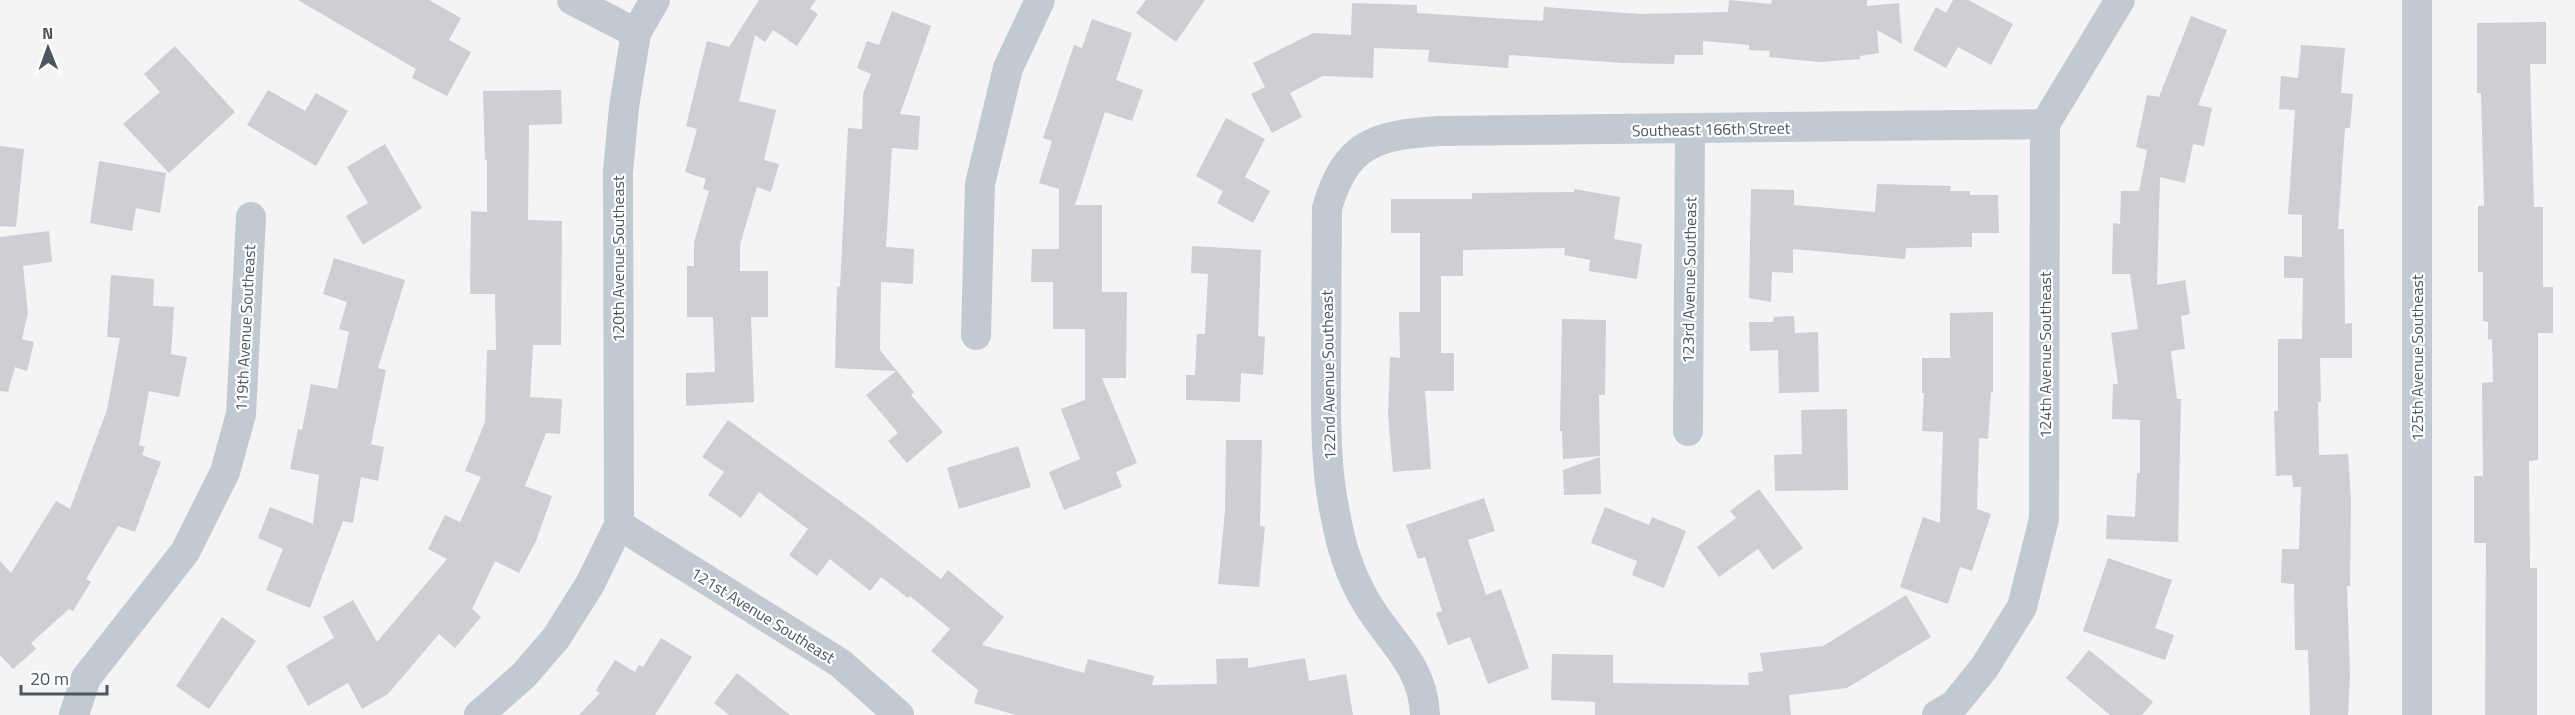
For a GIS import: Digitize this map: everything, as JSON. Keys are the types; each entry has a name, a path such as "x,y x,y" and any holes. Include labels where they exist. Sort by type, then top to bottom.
{"street":[{"path":"572,0 636,33"},
{"name":"120th Avenue Southeast","path":"619,525 618,172 624,107 636,33 655,0"},
{"path":"976,335 980,184 1008,68 1040,0"},
{"path":"2045,124 2120,0"},
{"name":"125th Avenue Southeast","path":"2416,715 2417,0"},
{"name":"Southeast 166th Street","path":"1377,140 1402,134 1439,131 2045,124"},
{"name":"124th Avenue Southeast","path":"1952,712 1984,668 2022,607 2044,519 2045,124"},
{"name":"123rd Avenue Southeast","path":"1688,431 1690,129"},
{"name":"122nd Avenue Southeast","path":"1377,140 1352,157 1342,168 1327,208 1326,431 1336,518 1350,567 1365,601 1408,659 1424,693 1425,715"},
{"name":"119th Avenue Southeast","path":"74,715 86,678 185,552 225,472 241,414 251,217"},
{"path":"479,715 524,675 556,638 590,584 619,525"},
{"name":"121st Avenue Southeast","path":"619,525 840,663 899,715"}],"building":[{"path":"298,0 429,0 461,18 449,40 471,52 447,96 412,78 416,69"},
{"path":"759,0 816,0 810,9 818,14 797,46 773,30 765,42 755,35 739,101 776,110 764,160 779,164 771,192 757,187 740,245 740,271 768,271 768,317 751,317 754,402 686,406 686,373 715,372 713,317 687,317 687,266 694,266 694,242 709,191 703,189 706,179 685,172 697,129 686,126 707,41 729,47"},
{"path":"1146,0 1205,0 1176,42 1136,13"},
{"path":"1729,0 1771,4 1772,0 1867,0 1867,6 1899,3 1902,44 1877,30 1879,53 1860,56 1860,59 1820,62 1769,57 1770,51 1749,50 1749,45 1703,41 1703,55 1675,55 1674,64 1509,55 1508,68 1428,62 1429,50 1374,48 1373,78 1323,76 1290,93 1302,117 1272,133 1251,94 1265,87 1253,63 1313,33 1351,35 1352,3 1417,5 1417,13 1543,21 1544,7 1640,14 1728,12"},
{"path":"1953,0 1968,0 2013,24 1991,65 1958,47 1946,68 1913,50 1936,7 1946,13"},
{"path":"892,11 931,26 900,114 920,116 918,150 892,148 886,247 914,249 913,284 881,282 880,350 914,392 911,395 943,432 907,463 888,441 898,433 866,395 896,371 835,368 837,286 840,287 848,128 862,129 863,94 871,74 857,68 867,41 879,45"},
{"path":"2191,16 2227,30 2198,105 2212,108 2204,146 2193,144 2185,183 2160,177 2157,285 2185,280 2190,314 2181,316 2185,349 2171,351 2177,399 2181,399 2178,542 2106,539 2107,515 2135,517 2137,473 2140,473 2140,420 2112,419 2113,384 2118,384 2111,333 2138,329 2130,274 2112,274 2113,223 2120,224 2121,191 2139,191 2147,150 2136,147 2147,95 2159,97"},
{"path":"1092,19 1132,33 1116,80 1143,90 1132,121 1105,112 1075,205 1102,205 1102,292 1127,292 1126,378 1102,378 1137,463 1116,472 1122,487 1064,510 1049,472 1080,459 1061,409 1085,400 1085,329 1053,329 1053,282 1031,282 1032,249 1059,249 1059,189 1039,183 1052,141 1043,138 1074,45 1082,48"},
{"path":"2546,22 2546,64 2530,64 2534,207 2543,207 2543,287 2553,287 2553,333 2538,333 2538,460 2529,461 2530,568 2537,568 2537,715 2485,715 2486,543 2474,543 2474,476 2483,476 2482,383 2493,382 2492,339 2488,340 2488,322 2483,321 2483,272 2478,272 2478,206 2484,206 2481,93 2477,93 2477,23"},
{"path":"2301,45 2345,48 2341,93 2353,94 2350,128 2345,128 2338,229 2344,229 2345,324 2352,323 2352,358 2320,358 2321,402 2318,402 2319,455 2348,454 2351,500 2350,586 2347,586 2350,675 2348,715 2310,715 2308,650 2295,650 2294,584 2281,583 2282,549 2299,549 2301,487 2293,487 2292,475 2276,476 2274,411 2278,411 2278,339 2302,339 2303,278 2284,278 2284,256 2302,257 2302,215 2288,214 2295,110 2279,109 2281,76 2298,78"},
{"path":"175,46 235,112 169,173 123,124 160,92 144,74"},
{"path":"268,90 305,111 316,93 348,111 316,166 247,125"},
{"path":"561,90 562,124 529,125 528,220 562,221 561,345 533,345 530,397 562,399 560,434 546,433 525,486 552,496 536,541 519,573 495,561 472,609 481,617 455,648 439,634 388,694 362,709 348,683 308,706 286,666 334,638 323,617 353,600 377,642 447,559 428,549 445,515 460,522 481,477 465,471 485,422 487,350 496,350 495,294 470,294 471,211 487,212 483,91"},
{"path":"1226,118 1265,139 1245,177 1270,191 1253,223 1217,203 1223,191 1196,176"},
{"path":"385,144 422,208 363,245 346,216 368,203 347,167"},
{"path":"0,146 24,149 16,227 0,226"},
{"path":"99,161 166,173 160,213 136,208 132,231 90,223"},
{"path":"1877,184 1951,186 1950,191 1970,191 1970,195 1998,195 1999,233 1972,233 1972,247 1906,248 1905,259 1793,249 1793,273 1772,272 1771,302 1749,298 1751,189 1794,190 1794,205 1875,212"},
{"path":"1574,189 1620,197 1614,239 1642,244 1637,279 1589,271 1590,260 1564,255 1565,248 1463,250 1463,276 1441,276 1441,353 1454,353 1454,391 1425,391 1431,469 1393,472 1388,416 1390,357 1400,358 1399,312 1420,312 1420,233 1391,233 1391,199 1472,199 1472,193 1574,192"},
{"path":"49,231 52,262 23,266 28,313 22,339 34,342 27,371 15,367 8,392 0,391 0,237"},
{"path":"1192,246 1261,250 1258,336 1265,337 1263,375 1241,373 1240,402 1186,400 1186,375 1195,375 1197,334 1205,334 1208,274 1191,273"},
{"path":"334,258 405,280 378,368 386,370 371,444 384,447 378,481 361,477 353,523 343,521 310,608 266,590 283,549 258,538 270,507 313,524 319,475 290,469 298,429 302,430 311,384 337,389 349,332 339,329 347,302 323,294"},
{"path":"111,275 154,279 153,306 174,307 171,354 187,357 179,397 149,391 139,445 145,447 142,455 161,462 135,532 118,526 86,579 91,582 73,611 69,609 31,643 36,649 13,669 0,655 0,561 11,573 56,501 70,509 107,410 120,338 107,337"},
{"path":"1993,312 1993,392 1991,392 1988,439 1979,438 1977,509 1991,514 1972,571 1960,567 1948,604 1900,587 1923,517 1940,523 1943,432 1922,431 1924,393 1922,393 1922,358 1950,358 1950,313"},
{"path":"1794,316 1795,333 1818,332 1819,392 1779,393 1778,350 1750,351 1749,322 1773,322 1774,317"},
{"path":"1562,319 1606,320 1605,395 1599,395 1600,456 1563,459 1562,431 1560,431"},
{"path":"1847,409 1848,490 1775,491 1774,455 1802,454 1801,410"},
{"path":"728,420 866,520 941,579 948,570 1004,617 982,645 1084,673 1088,659 1154,676 1152,685 1217,684 1216,659 1248,658 1248,668 1305,658 1309,681 1346,674 1353,715 1016,715 974,703 978,690 931,651 950,629 910,596 908,598 881,577 870,591 830,559 817,576 789,555 808,529 759,492 741,518 708,495 724,472 702,457"},
{"path":"1226,440 1262,440 1260,526 1265,527 1259,587 1218,584 1225,511"},
{"path":"1018,446 1031,487 959,509 947,468"},
{"path":"1600,457 1601,494 1564,495 1563,470"},
{"path":"1759,489 1803,548 1773,570 1758,549 1719,577 1697,547 1736,518 1730,511"},
{"path":"1484,498 1495,531 1468,540 1486,595 1501,589 1529,668 1488,684 1470,637 1448,645 1436,613 1442,611 1425,557 1418,559 1406,525"},
{"path":"1605,507 1649,525 1652,517 1686,531 1664,588 1632,575 1637,561 1591,543"},
{"path":"2108,558 2172,580 2155,628 2174,635 2165,660 2083,631"},
{"path":"1906,595 1931,637 1847,688 1789,695 1791,715 1595,715 1595,702 1551,700 1552,654 1613,655 1613,683 1749,685 1748,673 1763,671 1760,653 1823,646"},
{"path":"222,617 256,641 209,709 176,686"},
{"path":"661,638 692,657 655,715 579,715 600,693 596,690 615,660 635,672 639,665 643,667"},
{"path":"2089,650 2153,702 2142,715 2110,715 2066,678"},
{"path":"737,673 790,715 729,715 714,703"}]}
